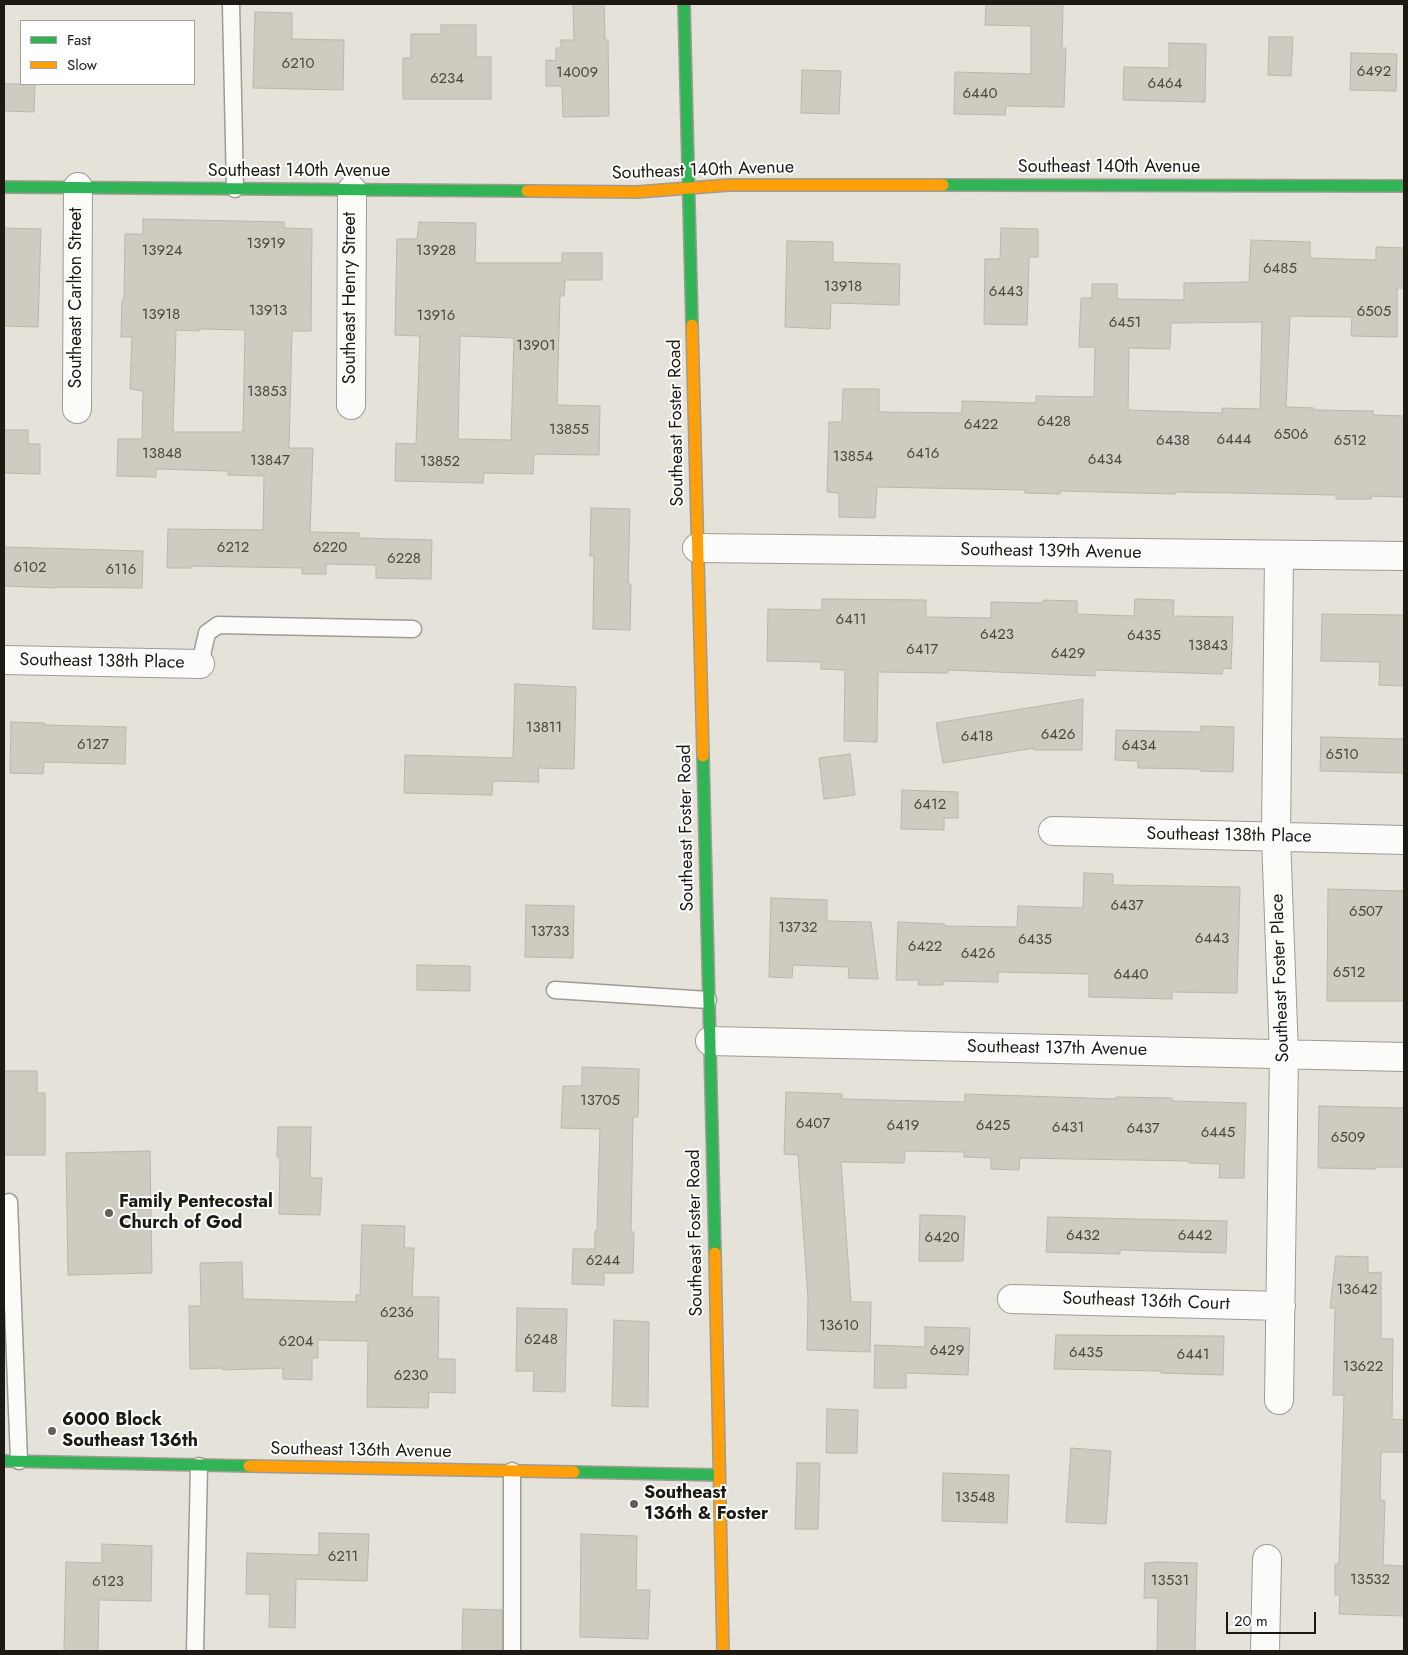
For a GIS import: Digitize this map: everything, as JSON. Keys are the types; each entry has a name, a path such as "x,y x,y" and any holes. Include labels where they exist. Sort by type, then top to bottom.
{"street":[{"name":"Southeast Foster Road","path":"684,4 710,1041 722,1651"},
{"name":"Southeast 140th Avenue","path":"4,187 636,192 729,185 1404,186"},
{"name":"Southeast Carlton Street","path":"77,409 78,187"},
{"name":"Southeast Henry Street","path":"351,406 352,190"},
{"name":"Southeast 139th Avenue","path":"697,548 1404,556"},
{"name":"Southeast Foster Place","path":"1278,555 1276,837 1284,1054 1279,1400"},
{"name":"Southeast 138th Place","path":"4,660 200,664"},
{"name":"Southeast 138th Place","path":"1053,831 1404,840"},
{"name":"Southeast 137th Avenue","path":"710,1041 1404,1057"},
{"name":"Southeast 136th Court","path":"1012,1299 1281,1306"},
{"name":"Southeast 136th Avenue","path":"11,1461 199,1466 718,1474"},
{"path":"1265,1651 1268,1558"}],"lane":[{"path":"231,4 235,189"},
{"path":"200,664 208,634 218,625 413,629"},
{"path":"555,990 708,1000"},
{"path":"8,1202 11,1461"},
{"path":"195,1651 199,1466"},
{"path":"512,1471 512,1651"}],"building":[{"path":"573,4 604,4 605,40 608,40 609,116 563,117 562,86 546,86 546,60 556,61 556,48 561,48 561,40 574,40"},
{"path":"986,4 1063,4 1062,48 1066,48 1064,107 1006,106 1005,115 954,114 955,72 1031,74 1031,26 985,25"},
{"path":"255,12 292,13 292,39 344,40 343,90 253,88"},
{"path":"441,25 476,25 476,57 491,57 491,99 403,99 403,58 411,58 411,34 441,34"},
{"path":"1269,37 1293,37 1291,76 1268,75"},
{"path":"1169,43 1206,44 1205,102 1123,100 1124,67 1169,68"},
{"path":"1351,53 1397,54 1396,91 1350,90"},
{"path":"802,70 841,71 839,114 801,113"},
{"path":"4,84 35,85 34,112 4,111"},
{"path":"143,219 284,222 284,228 312,229 311,331 292,331 289,448 313,448 310,532 359,533 359,538 432,540 431,579 376,578 376,565 326,564 326,574 302,574 302,568 191,566 191,568 167,568 168,529 263,530 264,476 228,475 228,471 156,469 156,477 117,476 118,439 142,439 143,391 130,389 132,337 121,337 122,300 124,300 125,234 143,234","holes":["176,330 245,330 243,432 173,432"]},
{"path":"419,222 476,223 475,263 562,263 562,253 602,253 602,280 565,280 564,296 560,296 557,405 600,406 599,455 534,454 533,474 484,473 483,483 395,481 396,443 416,444 420,336 395,335 397,239 417,239","holes":["460,336 514,338 511,440 458,439"]},
{"path":"4,228 41,229 38,327 4,326"},
{"path":"1001,228 1038,229 1038,257 1029,257 1027,325 984,324 985,259 1000,259"},
{"path":"1251,240 1310,242 1310,258 1376,260 1376,247 1404,248 1404,288 1397,288 1397,337 1351,336 1352,317 1290,316 1286,407 1314,408 1314,410 1373,411 1373,415 1404,416 1404,497 1371,496 1371,499 1336,499 1336,495 1176,492 1175,494 1060,491 1060,494 1025,493 1025,490 877,487 875,518 839,517 839,493 827,492 829,422 842,422 843,389 879,389 879,412 962,413 962,401 1036,403 1036,396 1094,397 1095,347 1079,347 1081,298 1092,298 1092,284 1117,284 1117,299 1184,300 1184,283 1249,282","holes":["1262,322 1260,409 1222,408 1222,413 1128,410 1129,348 1170,349 1171,323"]},
{"path":"787,241 833,242 833,262 900,264 899,305 831,303 830,329 785,327"},
{"path":"4,430 28,430 28,444 40,444 40,474 4,473"},
{"path":"591,508 630,509 628,584 631,584 630,630 593,629 594,556 590,556"},
{"path":"4,547 143,551 142,588 4,586"},
{"path":"822,599 926,600 926,617 991,618 991,602 1043,603 1043,600 1077,601 1077,614 1134,616 1135,599 1174,600 1173,616 1233,617 1231,669 1223,668 1222,674 1095,670 1095,676 948,670 948,673 878,672 877,742 844,741 845,670 821,669 821,662 767,661 768,609 822,610"},
{"path":"1322,614 1404,615 1404,686 1379,685 1380,662 1321,661"},
{"path":"515,684 576,687 574,769 538,768 539,782 493,781 492,795 404,793 405,755 513,758"},
{"path":"1083,699 1082,750 1034,750 1034,748 943,763 936,723"},
{"path":"11,722 45,723 45,725 126,727 125,764 44,762 43,774 10,773"},
{"path":"1201,726 1234,727 1233,772 1200,771 1200,769 1138,768 1138,761 1115,760 1116,730 1201,732"},
{"path":"1321,737 1404,739 1404,773 1320,771"},
{"path":"850,754 855,795 824,799 819,758"},
{"path":"902,790 958,792 958,818 944,818 944,830 901,829"},
{"path":"1084,873 1113,874 1113,885 1240,887 1237,993 1172,992 1172,999 1089,997 1089,974 998,972 998,982 943,981 943,985 918,985 919,980 896,980 898,922 945,924 945,926 1017,927 1018,906 1083,908"},
{"path":"1328,889 1404,891 1404,1001 1327,1001"},
{"path":"771,898 827,900 827,921 871,922 878,979 848,978 849,967 793,965 792,978 769,977"},
{"path":"526,905 574,906 573,958 525,957"},
{"path":"417,965 470,966 470,991 417,990"},
{"path":"582,1067 639,1069 638,1117 633,1117 631,1232 634,1232 633,1273 604,1273 604,1285 572,1284 573,1249 595,1249 595,1231 597,1231 600,1129 561,1128 563,1086 582,1086"},
{"path":"4,1071 37,1071 37,1093 45,1093 45,1155 4,1155"},
{"path":"786,1092 842,1094 842,1099 965,1102 965,1094 1116,1099 1116,1097 1172,1098 1172,1101 1246,1103 1244,1178 1219,1178 1220,1164 1189,1163 1189,1161 1020,1158 1019,1170 991,1169 991,1158 964,1157 964,1152 905,1151 904,1163 841,1162 851,1302 871,1302 870,1352 807,1350 808,1299 798,1155 784,1154"},
{"path":"1319,1106 1404,1108 1404,1167 1376,1167 1376,1169 1318,1168"},
{"path":"278,1127 311,1127 310,1178 322,1178 320,1215 279,1214 280,1157 277,1157"},
{"name":"Family Pentecostal Church of God","path":"150,1151 152,1273 68,1275 66,1153"},
{"path":"920,1215 965,1216 963,1261 919,1261"},
{"path":"1048,1217 1227,1221 1226,1253 1120,1250 1120,1254 1046,1252"},
{"path":"362,1225 405,1226 404,1248 414,1248 412,1297 439,1297 438,1359 455,1359 455,1393 429,1392 428,1408 367,1407 368,1341 318,1340 318,1358 312,1358 312,1380 283,1379 283,1368 190,1369 189,1306 201,1306 200,1263 242,1262 243,1299 356,1302 356,1295 360,1295"},
{"path":"1336,1256 1368,1257 1368,1273 1381,1272 1381,1339 1393,1339 1392,1419 1404,1420 1404,1452 1381,1452 1380,1500 1385,1501 1383,1565 1404,1566 1404,1616 1339,1614 1340,1595 1335,1595 1335,1564 1339,1564 1344,1395 1333,1395 1335,1308 1330,1308"},
{"path":"517,1308 567,1309 565,1392 533,1391 534,1371 516,1371"},
{"path":"614,1320 649,1322 648,1407 612,1406"},
{"path":"925,1327 970,1328 968,1375 906,1373 906,1388 874,1388 875,1345 925,1347"},
{"path":"1056,1335 1224,1336 1223,1375 1161,1373 1161,1371 1054,1369"},
{"path":"827,1409 858,1410 857,1453 826,1453"},
{"path":"1071,1448 1111,1451 1106,1524 1066,1522"},
{"path":"797,1463 820,1463 818,1529 795,1529"},
{"path":"943,1473 1009,1475 1007,1523 942,1521"},
{"path":"319,1533 369,1534 367,1581 296,1579 295,1628 269,1627 270,1594 246,1594 247,1553 319,1555"},
{"path":"581,1534 637,1536 636,1590 650,1590 648,1639 580,1637"},
{"path":"102,1544 152,1546 151,1601 99,1600 98,1651 64,1651 66,1562 102,1563"},
{"path":"1145,1563 1197,1563 1195,1651 1157,1651 1158,1598 1144,1598"},
{"path":"463,1609 502,1610 502,1651 462,1651"}],"traffic: fast":[{"path":"684,4 692,325"},
{"path":"943,185 1404,186"},
{"path":"4,187 527,191"},
{"path":"703,756 715,1253"},
{"path":"4,1461 249,1466"},
{"path":"574,1472 718,1475"}],"traffic: slow":[{"path":"527,191 637,192 729,185 943,185"},
{"path":"692,325 703,756"},
{"path":"715,1253 723,1651"},
{"path":"249,1466 574,1472"}],"place":[{"name":"Family Pentecostal Church of God","path":"109,1213"},
{"name":"6000 Block Southeast 136th","path":"52,1431"},
{"name":"Southeast 136th & Foster","path":"634,1504"}]}
